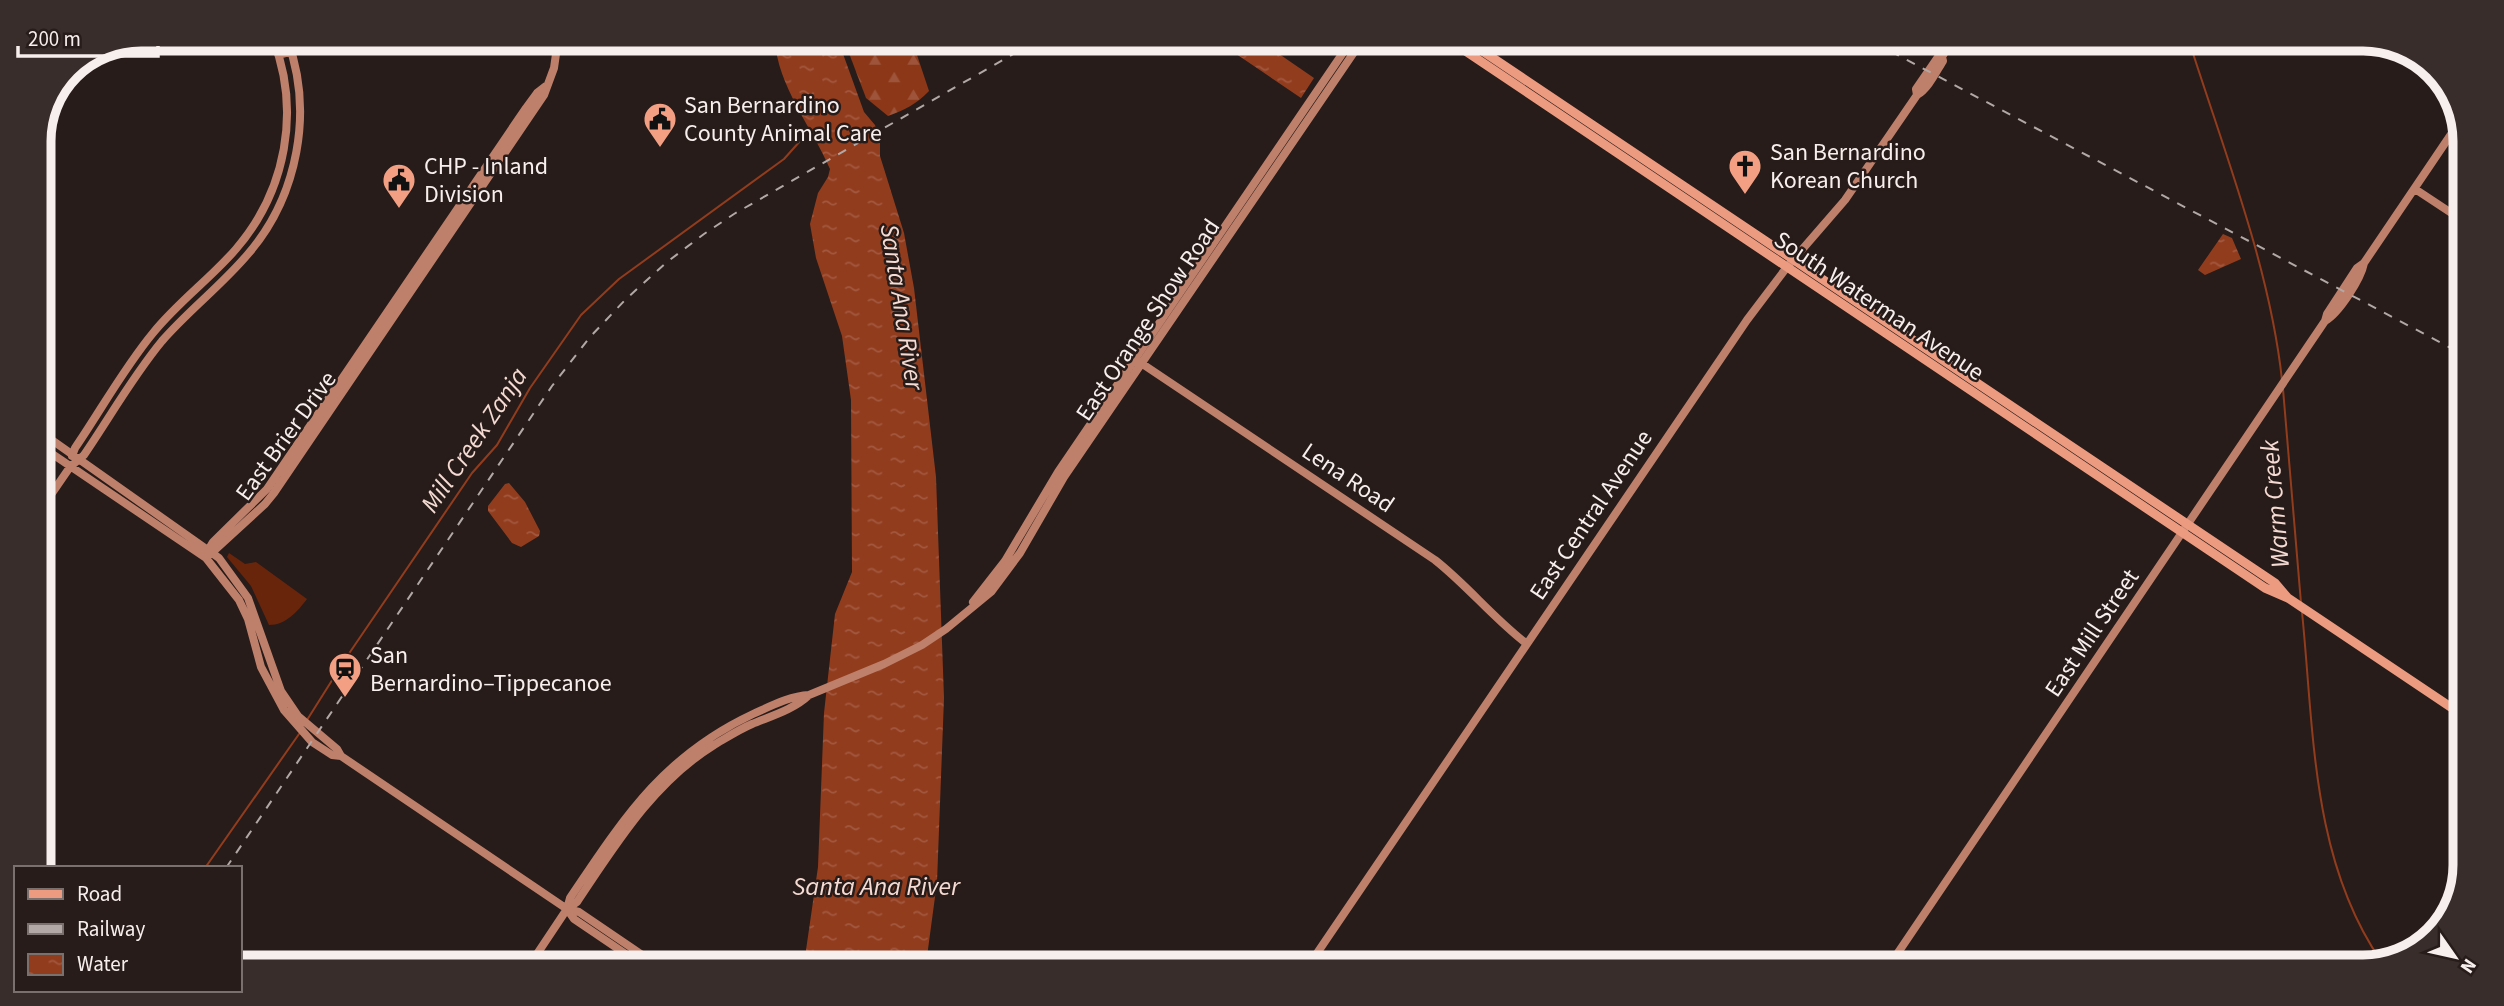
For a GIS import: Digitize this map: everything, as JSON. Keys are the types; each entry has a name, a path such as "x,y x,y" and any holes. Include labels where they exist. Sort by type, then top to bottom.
{"main road":[{"path":"51,495 154,332 236,248 263,210 281,167 286,137 285,86 278,51"},
{"path":"76,457 163,341 247,256 274,216 290,178 299,137 298,84 291,51 279,55"},
{"name":"East Brier Drive","path":"209,553 274,494 540,102 554,68 556,51"},
{"name":"East Orange Show Road","path":"1299,125 1345,51"},
{"name":"East Orange Show Road","path":"536,955 635,818 656,793 697,756 737,727 798,696 809,695 908,653 934,637 991,592 1003,578 1051,483 1101,416 1299,125 1354,51"},
{"name":"South Waterman Avenue","path":"1466,51 1903,334 2185,530 2225,562 2270,592 2288,598"},
{"name":"South Waterman Avenue","path":"1482,51 1790,263 1865,320 2185,530 2275,583 2288,598 2453,709"},
{"name":"East Central Avenue","path":"1316,955 1732,341 1790,263 1845,200 1943,61 1946,51"},
{"name":"East Mill Street","path":"1896,955 2325,321 2332,317 2356,283 2364,263 2453,132"},
{"path":"2415,189 2453,214"},
{"path":"1865,320 1899,336 1903,334"},
{"name":"Lena Road","path":"1138,361 1435,560 1452,573 1502,625 1527,644"},
{"path":"51,439 209,553 243,588 258,637 267,682 295,726 337,749 341,756 568,909 579,912 642,955"},
{"path":"51,454 209,553"},
{"path":"2225,562 2235,562 2270,586 2275,583"},
{"path":"258,637 281,691 308,732"},
{"path":"568,909 574,919 627,955"}],"shaded area":[{"path":"229,553 245,564 256,562 307,599 286,620 269,625 251,586 227,557"}],"green space":[{"path":"848,51 916,51 929,91 920,100 888,116 866,98"}],"water":[{"name":"Santa Ana River","path":"776,51 842,51 864,112 875,125 880,140 880,156 904,233 914,288 936,477 944,698 937,882 927,955 805,955 818,867 824,713 835,614 852,572 851,400 842,336 816,258 810,224 818,193 830,169 789,90"},
{"path":"1232,51 1275,51 1314,78 1301,98"},
{"path":"2223,234 2232,238 2241,259 2205,275 2198,270"},
{"path":"509,483 525,502 540,531 539,536 521,547 512,543 488,511 488,506 505,484"}],"waterway":[{"name":"Warm Creek","path":"2192,51 2257,253 2276,338 2282,380"},
{"name":"Mill Creek Zanja","path":"307,720 472,473 497,445 530,388 581,315 619,279 784,159 810,130"},
{"name":"Warm Creek","path":"2283,389 2301,603"},
{"name":"Warm Creek","path":"2302,612 2314,747 2328,837 2358,922 2377,954"},
{"name":"Mill Creek Zanja","path":"206,866 299,734"}],"railway":[{"path":"227,866 552,386 590,337 626,299 667,262 734,214 1019,51"},
{"path":"1890,51 2453,349"}],"place":[{"name":"San Bernardino County Animal Care","path":"660,149"},
{"name":"San Bernardino Korean Church","path":"1745,196"},
{"name":"CHP - Inland Division","path":"399,210"},
{"name":"San Bernardino–Tippecanoe","path":"345,699"}]}
